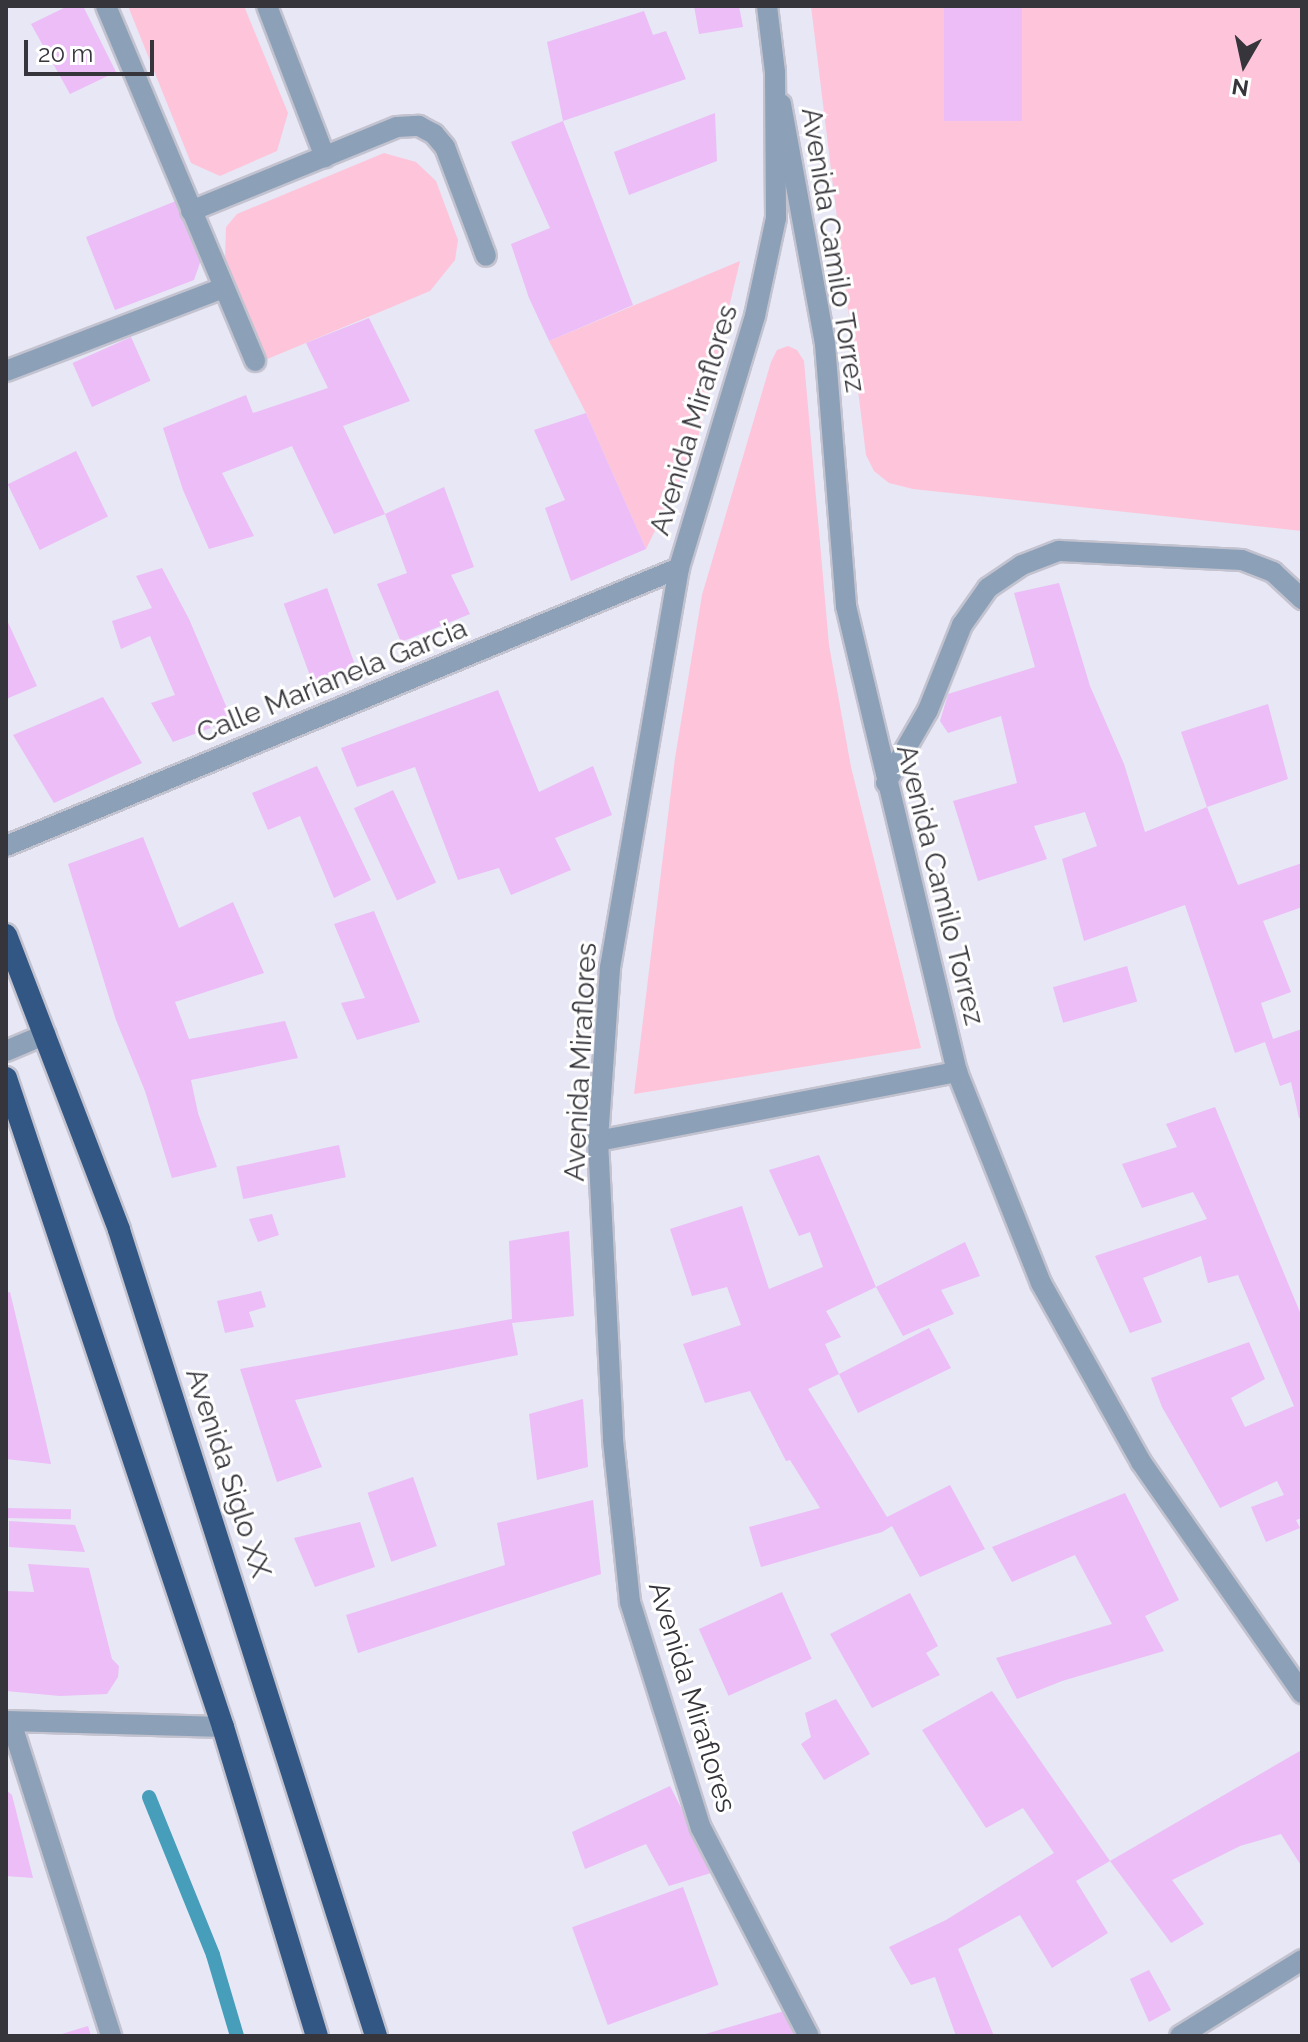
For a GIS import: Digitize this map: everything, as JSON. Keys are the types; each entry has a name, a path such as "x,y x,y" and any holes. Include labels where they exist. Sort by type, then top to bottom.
{"highway":[{"name":"Avenida Siglo XX","path":"6,935 119,1230 376,2036"},
{"path":"6,1078 223,1727 317,2036"}],"street":[{"path":"106,6 255,361"},
{"path":"267,6 325,157"},
{"name":"Avenida Camilo Torrez","path":"767,6 775,72 825,344 846,606 957,1072 1041,1283 1141,1462 1302,1693"},
{"name":"Avenida Miraflores","path":"775,72 776,218 755,316 679,568 610,968 598,1141 613,1440 630,1602 701,1828 809,2036"},
{"path":"191,211 397,127 419,126 434,134 445,147 486,256"},
{"path":"6,371 223,288"},
{"path":"886,783 928,710 962,625 988,588 1022,565 1059,551 1242,560 1273,572 1302,599"},
{"name":"Calle Marianela Garcia","path":"6,846 679,568"},
{"path":"6,1051 46,1034"},
{"path":"598,1141 957,1072"},
{"path":"111,2036 8,1722 223,1727"},
{"path":"1180,2036 1302,1960"}],"shaded area":[{"path":"128,6 244,6 288,113 277,151 220,176 191,163"},
{"path":"811,6 1302,6 1302,531 913,489 889,483 874,471 866,455"},
{"path":"384,153 416,162 436,181 458,240 455,260 430,291 265,360 225,259 226,227 237,214"},
{"path":"740,261 695,450 646,549 586,413 549,341"},
{"path":"788,346 797,350 804,361 829,645 851,767 921,1048 634,1094 675,758 702,595 771,362 777,350"}],"building":[{"path":"68,6 83,6 116,72 70,94 31,24"},
{"path":"694,6 739,6 743,27 699,34"},
{"path":"944,6 1022,6 1022,121 944,121"},
{"path":"644,11 653,35 666,31 686,79 563,121 547,42"},
{"path":"715,113 717,161 629,195 614,152"},
{"path":"563,121 633,305 549,341 529,298 511,244 550,228 511,142"},
{"path":"176,201 202,257 194,280 115,310 86,237"},
{"path":"369,318 410,401 343,426 385,514 334,534 292,446 222,473 254,536 209,549 183,490 163,428 246,395 253,413 328,388 306,343"},
{"path":"131,337 151,381 92,407 73,363"},
{"path":"586,413 646,549 571,581 545,508 565,500 534,430"},
{"path":"76,451 108,517 40,550 8,484"},
{"path":"444,487 474,567 451,575 470,614 401,642 377,584 407,573 385,514"},
{"path":"162,568 189,619 232,720 173,742 151,703 175,695 150,636 121,649 112,621 152,608 136,576"},
{"path":"1059,583 1090,686 1124,764 1145,832 1207,807 1238,885 1302,863 1302,907 1263,921 1291,992 1261,1003 1273,1039 1302,1029 1302,1117 1299,1118 1291,1082 1280,1086 1265,1042 1235,1053 1185,905 1084,941 1062,859 1097,846 1085,812 1034,826 1047,859 978,881 953,801 1017,783 1001,716 948,733 940,721 948,694 1035,667 1014,593"},
{"path":"327,588 357,670 314,685 284,604"},
{"path":"6,618 37,686 6,699"},
{"path":"498,690 539,792 593,766 612,815 555,838 571,870 511,895 499,868 458,880 415,767 357,787 341,748"},
{"path":"103,697 142,763 54,803 13,735"},
{"path":"1268,704 1288,779 1207,807 1181,732"},
{"path":"317,766 371,880 334,898 300,816 268,830 252,793"},
{"path":"393,790 436,882 397,901 354,808"},
{"path":"143,837 179,928 233,902 264,973 175,1002 189,1039 285,1021 298,1058 191,1080 198,1113 217,1167 172,1178 145,1091 116,1020 68,864"},
{"path":"374,911 420,1022 357,1040 341,1003 365,998 334,924"},
{"path":"1127,966 1137,1002 1063,1023 1053,987"},
{"path":"1215,1107 1302,1317 1302,1518 1296,1520 1300,1528 1266,1542 1251,1507 1284,1495 1277,1481 1220,1508 1162,1407 1151,1378 1249,1342 1265,1379 1231,1398 1245,1427 1294,1406 1238,1275 1208,1283 1201,1256 1143,1278 1162,1322 1130,1333 1095,1256 1207,1219 1193,1192 1142,1208 1122,1164 1177,1147 1166,1124"},
{"path":"339,1145 346,1177 243,1199 236,1167"},
{"path":"819,1155 876,1287 826,1311 841,1337 825,1344 839,1374 808,1389 887,1517 950,1485 985,1549 920,1577 892,1526 882,1532 761,1567 749,1527 820,1508 790,1460 786,1461 750,1391 705,1403 683,1344 741,1325 727,1287 692,1296 670,1229 742,1206 769,1289 823,1267 810,1232 799,1236 769,1170"},
{"path":"272,1214 279,1235 258,1242 249,1219"},
{"path":"569,1231 574,1316 512,1323 518,1355 295,1400 322,1467 277,1482 240,1369 512,1319 509,1241"},
{"path":"965,1242 980,1276 941,1290 954,1314 903,1336 876,1287"},
{"path":"261,1291 266,1307 249,1312 254,1327 225,1333 217,1301"},
{"path":"10,1292 51,1464 6,1459 6,1293"},
{"path":"929,1328 951,1368 858,1413 839,1374"},
{"path":"583,1399 588,1467 537,1480 529,1414"},
{"path":"413,1477 437,1546 391,1562 368,1493"},
{"path":"1125,1493 1179,1600 1145,1616 1164,1651 1062,1681 1017,1699 996,1658 1112,1624 1075,1555 1012,1582 992,1547"},
{"path":"593,1500 601,1574 358,1653 346,1615 505,1565 497,1523"},
{"path":"6,1508 71,1509 71,1519 6,1518"},
{"path":"9,1521 75,1525 85,1552 9,1547"},
{"path":"360,1522 375,1567 315,1587 294,1538"},
{"path":"28,1564 89,1568 112,1659 119,1666 118,1677 107,1694 60,1696 6,1691 6,1591 34,1592"},
{"path":"782,1592 812,1659 729,1696 699,1629"},
{"path":"910,1593 938,1646 926,1653 940,1675 872,1708 830,1634"},
{"path":"992,1691 1110,1861 1076,1881 1108,1933 1052,1968 1020,1915 958,1949 994,2036 956,2036 935,1977 911,1985 889,1947 946,1920 1054,1853 1023,1808 986,1828 922,1730"},
{"path":"836,1699 870,1754 824,1780 801,1744 811,1737 805,1713"},
{"path":"1300,1751 1302,1867 1281,1834 1240,1846 1172,1880 1204,1924 1171,1943 1110,1861"},
{"path":"670,1786 714,1872 669,1886 646,1844 585,1869 572,1832"},
{"path":"6,1790 12,1795 33,1878 6,1876"},
{"path":"683,1887 719,1985 608,2025 572,1927"},
{"path":"1149,1970 1171,2010 1149,2022 1130,1979"},
{"path":"788,2010 796,2036 702,2036 702,2035"},
{"path":"88,2026 89,2036 55,2036"}],"waterway":[{"path":"149,1797 213,1955 237,2036"}]}
